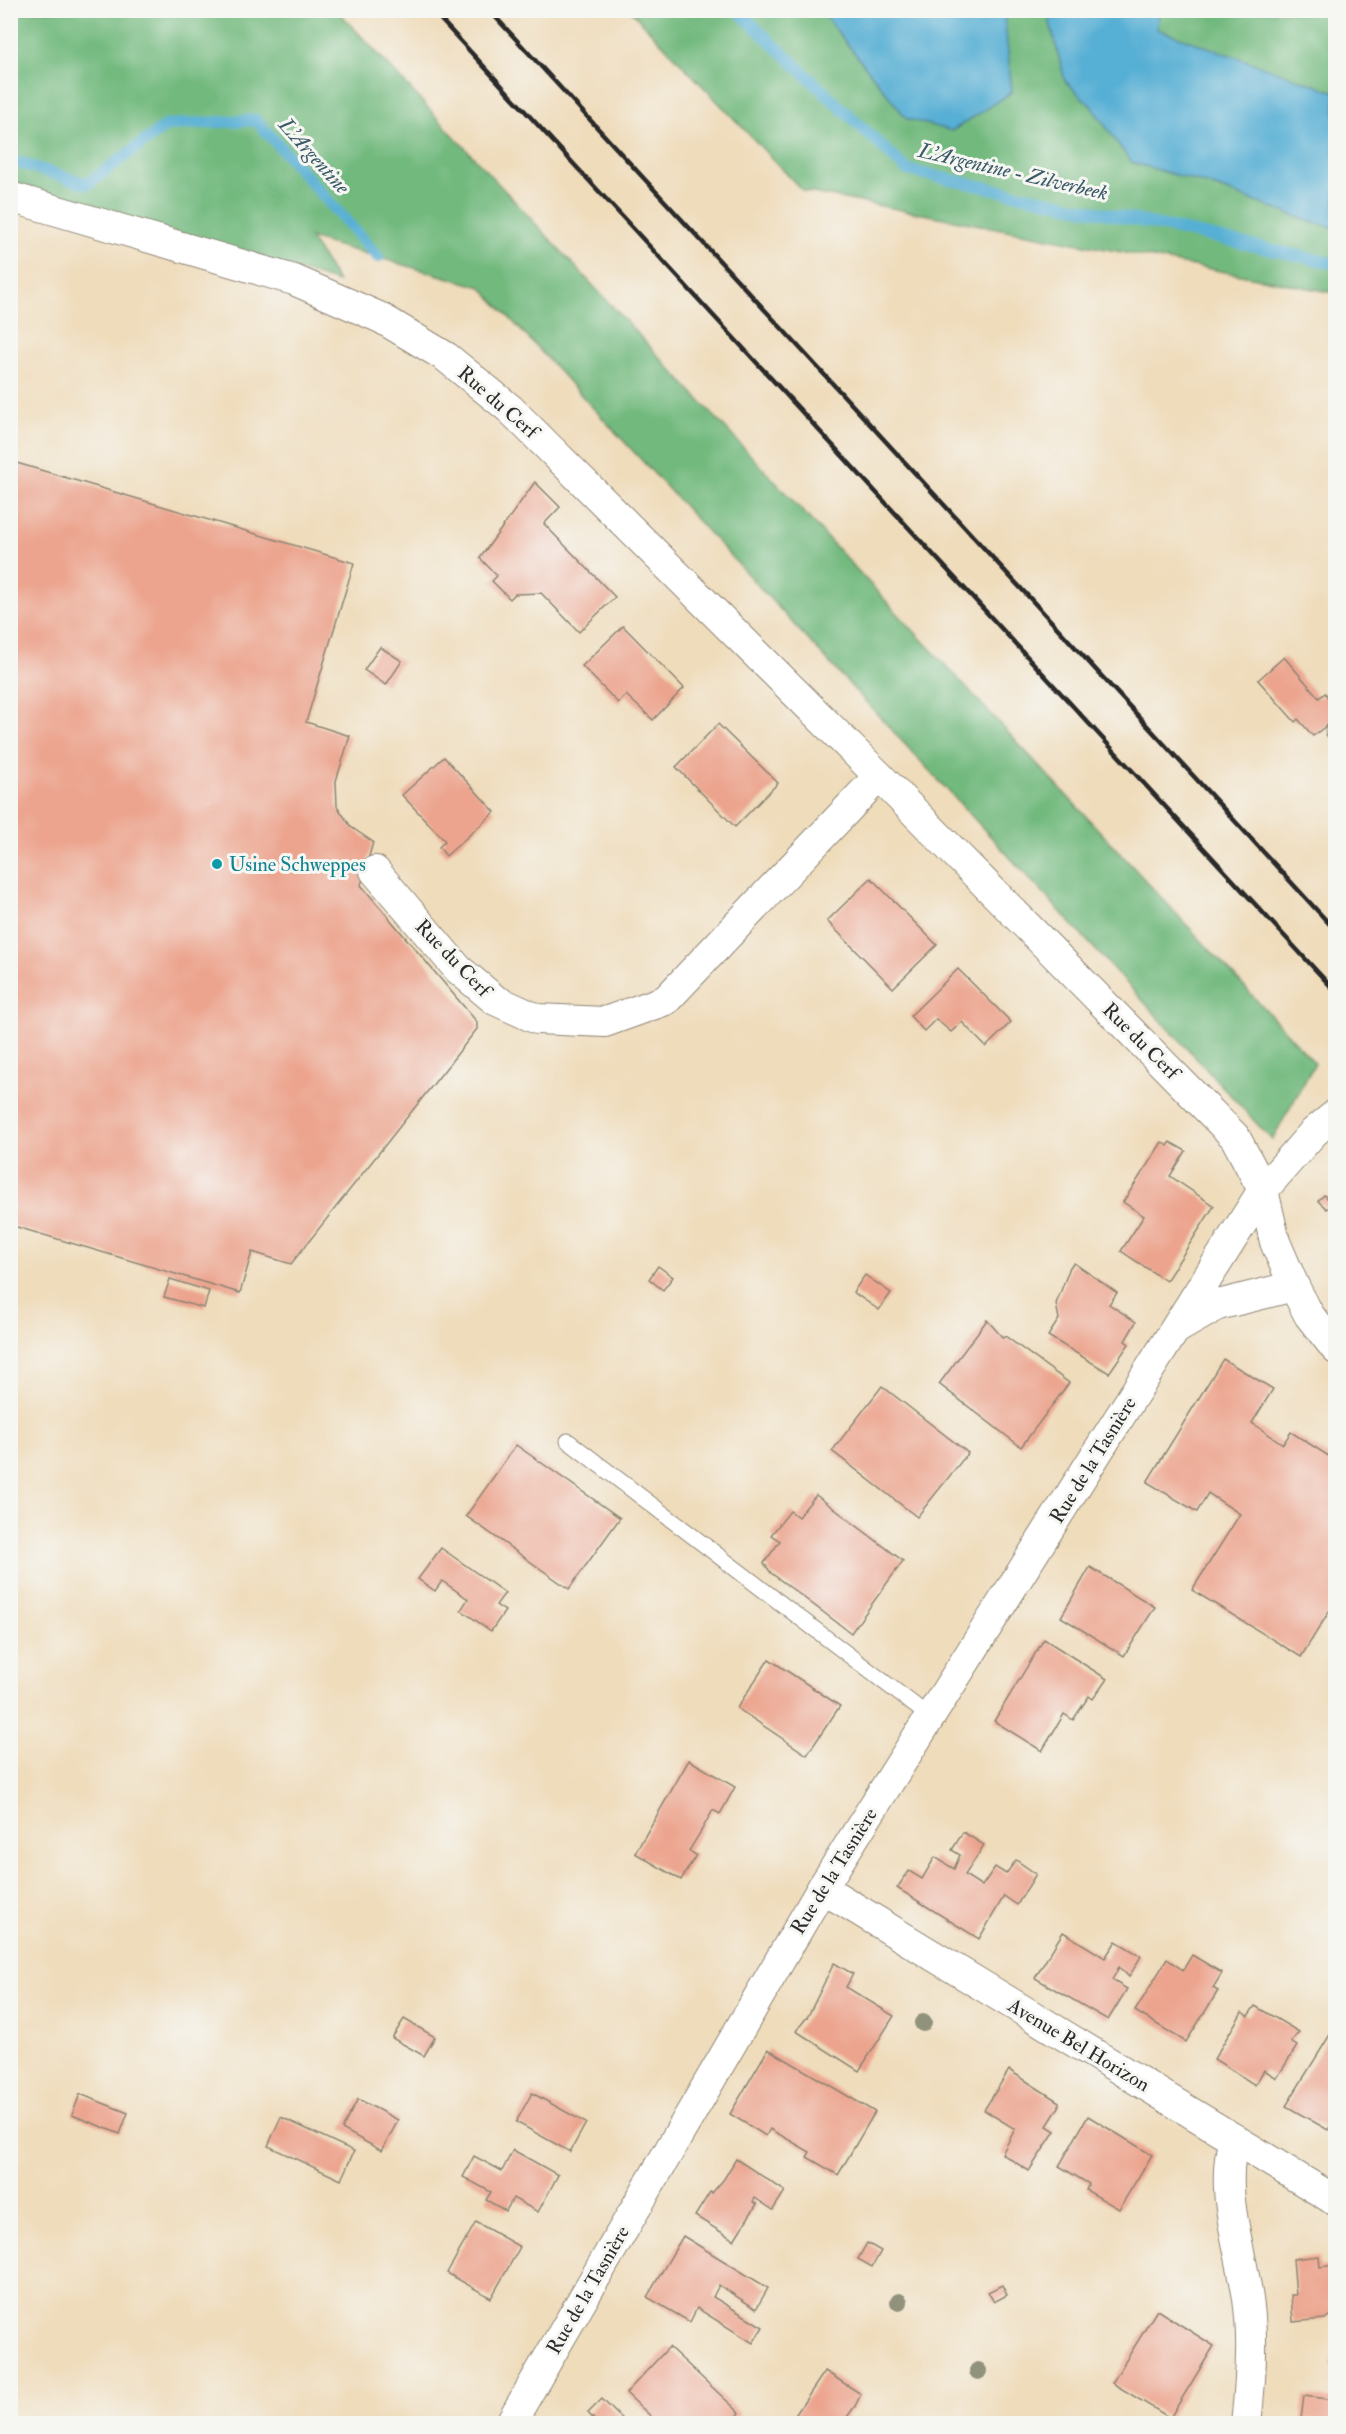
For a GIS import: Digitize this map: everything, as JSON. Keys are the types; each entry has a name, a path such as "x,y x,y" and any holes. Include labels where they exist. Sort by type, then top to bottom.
{"street":[{"name":"Rue du Cerf","path":"10,197 294,280 381,318 446,357 510,409 879,776 1235,1137 1263,1190 1275,1242 1294,1286 1309,1315 1335,1349"},
{"name":"Rue du Cerf","path":"375,872 458,969 495,1000 537,1019 605,1022 666,1000 879,776"},
{"name":"Rue de la Tasnière","path":"510,2424 822,1888 1263,1190 1313,1133 1335,1114"},
{"name":"Rue de la Tasnière","path":"1176,1329 1218,1305 1294,1286"},
{"name":"Avenue Bel Horizon","path":"822,1888 1335,2201"},
{"path":"1234,2139 1228,2163 1228,2186 1251,2317 1250,2391 1246,2424"}],"lane":[{"path":"568,1441 930,1717"}],"green space":[{"path":"10,11 338,11 1315,1063 1272,1140 481,287 310,238 338,282 11,182"},
{"path":"631,11 1335,11 1335,293 803,191"}],"water":[{"path":"821,11 1004,11 1012,92 952,131 907,119"},
{"path":"1047,11 1159,11 1157,29 1335,92 1335,227 1314,223 1210,185 1131,162 1091,106 1065,81"}],"building":[{"name":"Usine Schweppes","path":"10,461 354,563 306,722 350,736 336,781 337,806 351,827 373,842 361,885 477,1022 477,1029 291,1264 252,1252 240,1293 10,1225"},
{"path":"535,482 560,507 544,524 615,597 579,632 541,593 515,594 510,599 492,581 497,576 480,558"},
{"path":"623,626 684,688 653,720 626,695 618,703 582,666"},
{"path":"380,647 402,661 386,685 364,670"},
{"path":"1284,657 1319,698 1325,693 1335,707 1335,719 1313,736 1298,719 1295,722 1258,680"},
{"path":"718,724 778,783 735,827 676,767"},
{"path":"444,757 495,812 446,856 439,847 445,841 402,795"},
{"path":"871,878 937,945 893,988 827,921"},
{"path":"958,969 1011,1022 986,1047 962,1022 951,1032 936,1019 924,1031 910,1016"},
{"path":"1162,1142 1168,1146 1170,1142 1186,1151 1170,1176 1214,1206 1166,1281 1121,1251 1144,1216 1123,1202"},
{"path":"1324,1195 1333,1204 1327,1209 1318,1201"},
{"path":"1074,1263 1117,1293 1109,1304 1136,1322 1125,1341 1129,1344 1109,1373 1048,1336 1059,1319 1056,1304 1070,1267"},
{"path":"658,1266 673,1277 663,1290 649,1279"},
{"path":"865,1275 891,1293 879,1310 853,1292"},
{"path":"170,1279 209,1291 204,1308 164,1297"},
{"path":"987,1320 1003,1338 1005,1336 1069,1383 1021,1447 939,1384"},
{"path":"1223,1359 1273,1389 1252,1423 1283,1444 1291,1432 1335,1460 1335,1602 1301,1657 1192,1590 1240,1514 1208,1493 1197,1512 1147,1482"},
{"path":"882,1386 968,1453 917,1517 832,1451"},
{"path":"516,1445 620,1518 569,1589 466,1516"},
{"path":"816,1495 903,1561 851,1633 771,1573 764,1563 780,1541 771,1535 790,1511 798,1517"},
{"path":"441,1548 505,1593 496,1605 505,1611 491,1631 461,1610 468,1599 442,1581 435,1591 418,1579"},
{"path":"1090,1567 1155,1607 1124,1656 1061,1617"},
{"path":"1044,1639 1107,1679 1093,1699 1089,1696 1073,1720 1064,1714 1042,1751 994,1721"},
{"path":"769,1659 840,1706 807,1755 737,1708"},
{"path":"689,1760 735,1787 720,1814 713,1810 689,1851 696,1855 681,1880 635,1853"},
{"path":"963,1832 984,1845 965,1875 982,1886 995,1867 1006,1874 1016,1860 1036,1874 1017,1905 1004,1896 979,1939 897,1888 909,1871 922,1879 935,1857 954,1869 960,1855 952,1850"},
{"path":"1063,1932 1105,1958 1116,1941 1141,1956 1129,1977 1119,1967 1112,1980 1127,1989 1108,2020 1035,1978"},
{"path":"1192,1955 1222,1973 1213,1988 1218,1991 1186,2042 1135,2011 1167,1959 1183,1970"},
{"path":"834,1963 853,1974 846,1987 894,2016 859,2071 796,2031 808,2016"},
{"path":"1255,2006 1299,2032 1291,2042 1297,2046 1277,2078 1264,2070 1255,2085 1214,2059 1242,2012 1248,2016"},
{"path":"404,2019 435,2037 424,2056 392,2038"},
{"path":"1331,2033 1335,2036 1335,2118 1328,2130 1286,2106"},
{"path":"768,2049 875,2112 838,2175 807,2157 810,2152 770,2129 766,2136 730,2114"},
{"path":"1009,2070 1059,2102 1059,2107 1047,2126 1055,2131 1029,2171 1002,2154 1015,2129 984,2110"},
{"path":"532,2093 586,2123 570,2152 516,2122"},
{"path":"80,2094 128,2113 120,2134 72,2115"},
{"path":"358,2099 398,2120 382,2151 342,2129"},
{"path":"1088,2116 1152,2155 1119,2209 1086,2190 1089,2184 1059,2166"},
{"path":"281,2117 354,2151 341,2180 268,2146"},
{"path":"513,2150 558,2175 538,2212 513,2198 506,2211 486,2200 491,2192 463,2177 474,2156 502,2171"},
{"path":"736,2159 785,2191 773,2210 755,2198 753,2202 757,2204 734,2240 695,2216 710,2192 712,2193 724,2179"},
{"path":"476,2222 520,2247 491,2298 447,2273"},
{"path":"683,2236 768,2288 756,2309 719,2285 713,2297 763,2327 753,2343 697,2308 690,2322 647,2297"},
{"path":"867,2243 881,2251 872,2267 858,2259"},
{"path":"1319,2256 1320,2267 1335,2265 1335,2311 1325,2319 1293,2322 1291,2295 1296,2295 1293,2259"},
{"path":"1002,2285 1007,2295 994,2302 988,2292"},
{"path":"1157,2310 1214,2346 1170,2418 1112,2383"},
{"path":"669,2347 740,2413 730,2424 659,2424 626,2393"},
{"path":"1335,2352 1335,2367 1331,2367 1333,2356"},
{"path":"825,2371 861,2394 855,2406 842,2424 796,2424 792,2420"},
{"path":"1304,2396 1335,2400 1335,2422 1301,2419"},
{"path":"602,2399 624,2421 622,2424 598,2424 588,2413"},
{"path":"433,2418 436,2424 423,2424"}],"waterway":[{"name":"L'Argentine - Zilverbeek","path":"737,10 907,170 1336,264"},
{"name":"L'Argentine","path":"10,160 87,184 167,125 256,120 378,257"}],"railway":[{"path":"432,10 1336,992"},
{"path":"489,10 1336,931"}],"place":[{"name":"Usine Schweppes","path":"217,864"}]}
